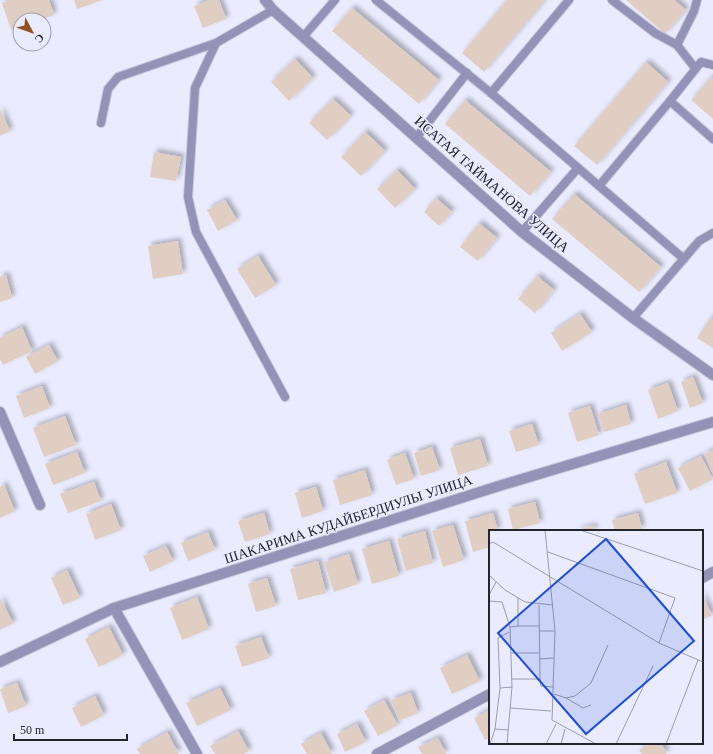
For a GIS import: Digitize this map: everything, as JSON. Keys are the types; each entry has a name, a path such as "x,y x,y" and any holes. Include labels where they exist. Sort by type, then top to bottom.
{"street":[{"name":"ИСАТАЯ ТАЙМАНОВА УЛИЦА","path":"265,0 273,10 522,232 633,318 713,375"},
{"path":"0,412 40,504"},
{"name":"ШАКАРИМА КУДАЙБЕРДИУЛЫ УЛИЦА","path":"0,662 114,608 502,485 713,422"},
{"path":"703,577 713,572"},
{"path":"114,608 196,754"},
{"path":"377,754 489,695"}],"lane":[{"path":"303,37 335,0"},
{"path":"491,93 569,0"},
{"path":"612,0 655,33 677,45 695,68"},
{"path":"677,45 694,11 697,0"},
{"path":"381,1 491,93 684,259"},
{"path":"101,123 108,88 118,77 216,44 273,10"},
{"path":"216,44 194,88 188,197 196,232 286,397"},
{"path":"599,186 670,101 695,68 701,62 713,65"},
{"path":"416,138 467,73"},
{"path":"670,101 713,139"},
{"path":"522,232 578,168"},
{"path":"633,318 699,242 713,233"}],"building":[{"path":"10,0 49,0 54,15 52,16 52,12 12,12 11,30 2,3"},
{"path":"74,0 102,0 77,9"},
{"path":"210,0 219,0 226,19 203,28 194,6"},
{"path":"507,0 545,0 484,72 462,53"},
{"path":"626,0 674,0 686,10 665,34"},
{"path":"352,8 439,80 419,104 332,31"},
{"path":"295,59 313,78 289,101 271,82"},
{"path":"646,62 668,82 597,165 574,146"},
{"path":"711,77 713,80 713,119 691,100"},
{"path":"333,99 351,116 327,140 309,123"},
{"path":"465,100 551,172 530,196 445,124"},
{"path":"0,109 10,131 0,136"},
{"path":"365,132 385,151 361,176 341,157"},
{"path":"154,152 181,157 176,181 150,177"},
{"path":"397,170 415,189 395,208 377,189"},
{"path":"574,194 661,267 639,292 552,219"},
{"path":"436,198 452,212 439,226 424,212"},
{"path":"225,200 237,220 218,231 207,210"},
{"path":"479,223 497,238 478,261 460,247"},
{"path":"178,241 183,274 153,279 148,246"},
{"path":"258,256 276,285 255,298 237,269"},
{"path":"6,275 12,298 0,302 0,277"},
{"path":"537,276 554,290 535,313 518,299"},
{"path":"580,314 592,332 562,351 551,333"},
{"path":"710,318 713,320 713,348 697,338"},
{"path":"22,327 32,351 3,365 0,359 0,338"},
{"path":"49,345 58,361 35,374 26,357"},
{"path":"693,377 703,403 690,408 681,382"},
{"path":"668,383 678,411 658,419 648,390"},
{"path":"42,386 50,408 24,418 16,396"},
{"path":"626,405 631,424 604,432 598,414"},
{"path":"590,406 599,435 577,442 568,413"},
{"path":"65,416 76,445 44,457 33,428"},
{"path":"532,424 539,445 516,452 509,431"},
{"path":"480,439 488,466 458,475 450,448"},
{"path":"432,447 440,470 421,476 414,453"},
{"path":"713,450 713,474 704,454"},
{"path":"77,452 85,473 53,485 45,464"},
{"path":"405,453 414,479 396,485 387,460"},
{"path":"701,456 713,479 690,491 678,468"},
{"path":"666,462 677,493 645,504 634,474"},
{"path":"365,470 372,495 340,505 333,480"},
{"path":"94,482 101,501 68,513 60,494"},
{"path":"4,485 15,511 0,518 0,487"},
{"path":"316,487 323,511 302,518 295,493"},
{"path":"535,502 540,523 513,530 508,509"},
{"path":"111,504 121,530 95,540 86,514"},
{"path":"264,513 270,534 245,542 238,521"},
{"path":"493,513 498,530 489,530 489,547 473,552 465,521"},
{"path":"638,513 642,529 615,530 612,520"},
{"path":"453,525 464,560 443,567 432,531"},
{"path":"594,526 595,530 576,530"},
{"path":"425,531 433,563 406,571 397,539"},
{"path":"208,532 215,550 188,561 181,543"},
{"path":"389,541 399,576 372,584 362,549"},
{"path":"166,546 173,561 150,572 143,556"},
{"path":"349,554 358,584 334,592 324,562"},
{"path":"318,561 326,593 298,600 290,569"},
{"path":"67,570 80,598 63,605 51,578"},
{"path":"267,578 276,606 256,612 248,584"},
{"path":"197,597 209,629 182,640 170,608"},
{"path":"703,597 712,615 703,620"},
{"path":"0,598 13,623 0,630"},
{"path":"109,627 123,655 99,667 85,639"},
{"path":"261,637 269,658 242,667 235,646"},
{"path":"467,655 480,681 452,694 440,668"},
{"path":"17,683 26,706 8,713 0,689"},
{"path":"220,688 231,710 197,726 186,703"},
{"path":"411,693 418,713 399,721 391,700"},
{"path":"95,696 104,715 81,727 72,708"},
{"path":"384,700 398,725 378,736 364,711"},
{"path":"489,710 489,738 485,740 474,718"},
{"path":"357,724 366,742 345,752 337,734"},
{"path":"238,731 249,751 243,754 215,754 210,746"},
{"path":"167,732 179,754 140,754 137,749"},
{"path":"321,733 332,754 307,754 301,744"},
{"path":"438,738 446,754 422,754 418,747"},
{"path":"649,744 662,744 667,754 642,754 639,750"}]}
